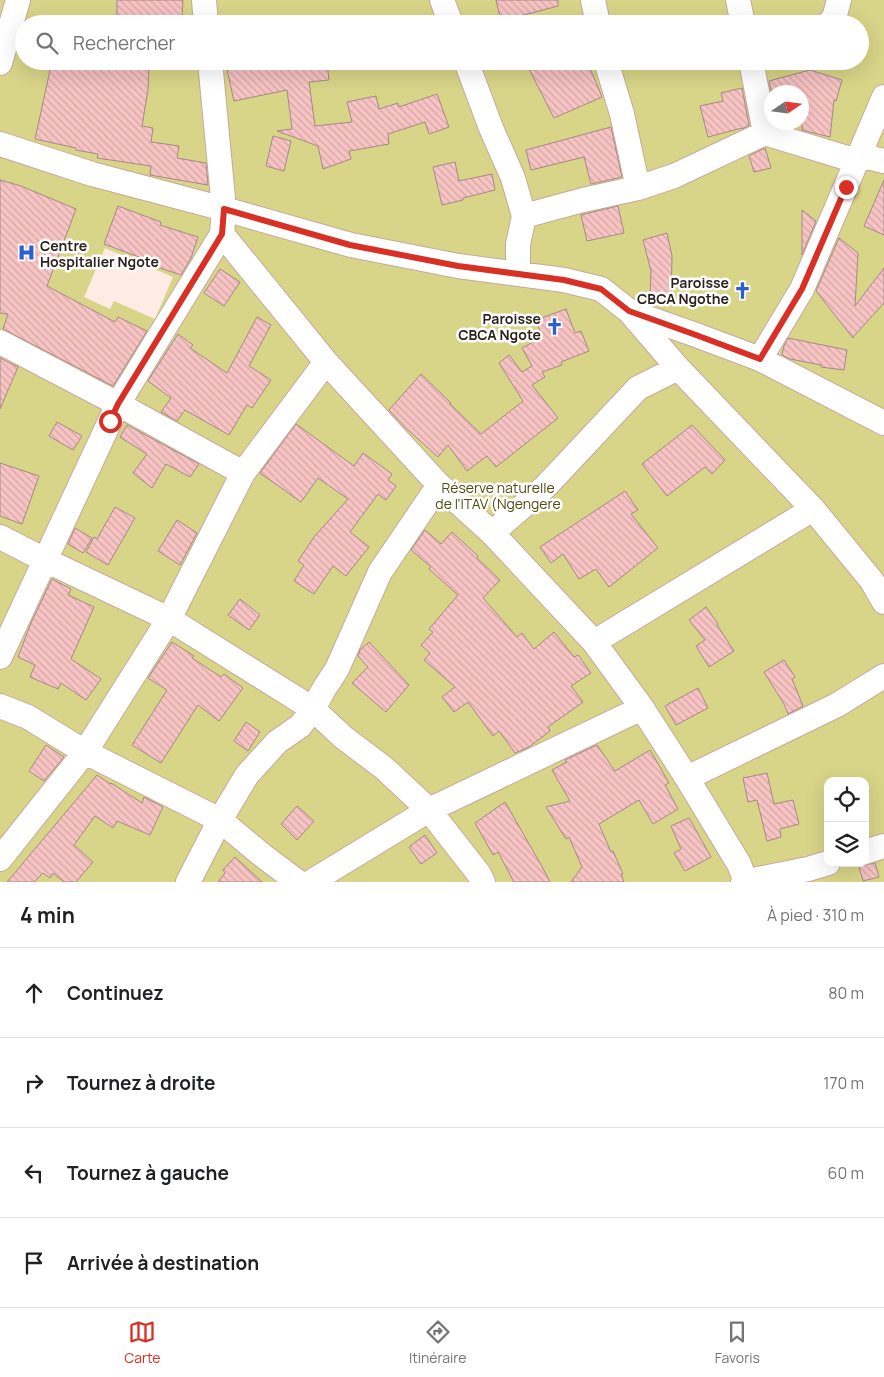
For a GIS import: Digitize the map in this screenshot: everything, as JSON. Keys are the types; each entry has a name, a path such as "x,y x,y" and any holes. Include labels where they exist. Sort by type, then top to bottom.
{"street":[{"path":"0,63 18,0"},
{"path":"204,0 205,15"},
{"path":"442,0 448,15"},
{"path":"593,0 596,15"},
{"path":"738,0 741,15"},
{"path":"835,15 840,0"},
{"path":"0,658 118,404 222,234 224,209 211,70"},
{"path":"469,70 491,128 513,178 524,216 518,244 518,274"},
{"path":"609,70 622,114 638,188"},
{"path":"753,70 765,133"},
{"path":"760,359 802,289 884,97"},
{"path":"524,216 638,188 674,176 765,133 850,159 859,155 884,161"},
{"path":"0,144 92,174 350,245 458,266 564,280 601,289 629,311 678,368 813,509 872,581 884,602"},
{"path":"222,234 326,362 438,485 492,533 594,642 642,708 687,778 739,864 745,882 824,864"},
{"path":"629,311 760,359 884,423"},
{"path":"0,342 243,473"},
{"path":"0,859 85,752 170,619 243,473 326,362"},
{"path":"492,533 545,487 638,388 678,368"},
{"path":"188,882 220,820 247,775 277,742 300,726 313,709 337,669 380,572 438,485"},
{"path":"594,642 813,509"},
{"path":"0,537 170,619 313,709 343,737 384,768 429,810 479,874 483,882"},
{"path":"687,778 837,705 884,676"},
{"path":"0,706 28,717 85,752 220,820 298,882"},
{"path":"311,882 429,810 642,708"},
{"path":"869,851 884,846"}],"green space":[{"name":"Réserve naturelle de l'ITAV (Ngengere","path":"0,0 884,0 884,882 0,882","holes":["105,248 173,277 155,319 114,301 110,309 84,297"]}],"building":[{"path":"117,0 183,0 182,15 117,15"},
{"path":"496,0 558,0 558,6 524,15 500,15"},
{"path":"50,70 149,70 148,90 142,126 153,128 151,142 179,146 177,158 206,163 208,185 150,175 151,166 97,158 98,154 35,139"},
{"path":"227,70 328,70 329,80 309,82 315,126 352,122 347,102 376,96 379,109 398,103 399,107 437,94 449,127 429,134 425,122 388,134 389,144 349,151 351,159 323,169 318,146 277,131 292,129 287,90 234,101"},
{"path":"530,70 591,70 602,97 554,118"},
{"path":"810,70 842,80 836,101 834,100 830,137 802,130 809,130 809,85 770,85 769,81"},
{"path":"742,88 749,125 742,129 708,137 700,106 723,101 721,93"},
{"path":"611,127 622,177 591,184 584,157 531,170 526,150"},
{"path":"273,136 291,141 284,171 266,166"},
{"path":"765,148 771,168 754,172 749,156"},
{"path":"455,162 459,181 492,174 495,190 442,205 433,167"},
{"path":"0,180 21,186 76,209 47,286 115,322 118,317 147,331 113,386 3,329 8,314 0,313"},
{"path":"884,180 884,235 864,226"},
{"path":"118,206 161,222 160,225 198,237 191,258 181,275 154,266 155,263 104,244"},
{"path":"618,206 624,233 587,241 581,215"},
{"path":"802,210 816,221 802,255"},
{"path":"667,233 672,256 671,302 650,301 651,271 643,240"},
{"path":"839,238 858,253 855,306 884,268 884,303 853,338 816,291"},
{"path":"220,269 240,282 224,306 204,293"},
{"path":"566,309 575,333 581,331 589,351 561,362 562,365 542,372 545,377 532,385 558,418 496,467 487,456 467,471 448,445 438,457 389,410 421,374 481,434 523,401 499,363 509,355 522,372 532,366 522,348 542,337 536,320"},
{"path":"257,317 271,325 249,366 271,380 252,408 247,405 229,435 185,410 177,421 161,412 171,398 148,381 178,334 193,345 190,348 227,373"},
{"path":"788,338 847,350 844,370 821,367 821,365 790,359 782,355"},
{"path":"0,358 18,367 0,409"},
{"path":"57,422 82,436 73,450 49,436"},
{"path":"296,424 354,466 363,453 392,474 388,480 396,486 386,500 378,494 350,532 369,547 346,576 333,566 314,594 294,581 304,565 298,561 314,537 348,499 318,478 301,502 260,473"},
{"path":"127,425 199,464 190,477 166,464 152,488 133,473 147,454 120,437"},
{"path":"692,425 725,460 712,474 705,467 667,496 642,464"},
{"path":"0,463 39,476 22,524 0,516"},
{"path":"625,491 638,510 631,514 658,548 609,587 596,569 579,579 563,554 551,563 540,547"},
{"path":"115,507 135,518 108,565 86,552 94,537 97,539"},
{"path":"177,520 197,533 180,565 158,551"},
{"path":"75,528 92,538 83,553 68,544"},
{"path":"425,530 441,544 452,532 500,580 483,598 517,637 522,633 534,649 554,632 574,657 578,655 591,673 571,686 583,702 548,727 550,731 529,747 515,753 499,731 493,736 468,702 454,712 442,697 455,687 424,660 430,653 421,645 433,632 429,629 458,595 429,569 431,567 411,550"},
{"path":"52,579 71,589 68,595 94,607 71,659 101,679 86,700 61,683 58,689 30,677 35,665 18,657 31,623"},
{"path":"240,599 260,615 249,630 228,615"},
{"path":"706,607 734,651 709,667 696,646 705,640 689,620"},
{"path":"172,642 221,677 224,674 243,688 219,721 198,705 161,763 132,745 167,690 148,678"},
{"path":"369,642 409,685 386,712 352,683 368,667 358,656 360,650"},
{"path":"784,660 795,677 792,679 803,706 788,714 764,672"},
{"path":"698,688 708,708 676,725 665,706"},
{"path":"246,722 260,732 248,751 234,741"},
{"path":"46,745 64,757 44,781 29,771"},
{"path":"597,745 615,771 650,750 669,783 665,785 678,809 653,824 639,800 599,824 623,874 621,874 624,882 571,882 582,867 569,837 566,839 546,807 570,801 552,770 567,762 565,760"},
{"path":"767,773 774,804 793,800 799,824 780,829 781,837 767,841 757,800 748,802 743,778"},
{"path":"97,775 142,803 144,797 163,807 150,835 117,821 113,828 95,816 74,845 93,862 76,882 64,882 53,873 50,878 43,873 34,882 7,882"},
{"path":"505,802 550,882 514,882 498,852 493,855 475,823"},
{"path":"297,806 314,821 297,840 281,824"},
{"path":"689,818 711,857 685,871 674,853 681,849 671,826"},
{"path":"425,835 437,853 421,864 409,847"},
{"path":"235,857 262,882 218,882 225,873 223,870"},
{"path":"875,863 879,877 863,881 859,867 869,867 869,864"}],"place":[{"name":"Centre Hospitalier Ngote","path":"26,253"},
{"name":"Paroisse CBCA Ngothe","path":"743,290"},
{"name":"Paroisse CBCA Ngote","path":"555,326"}],"route":[{"path":"110,421 118,404 222,234 224,209 350,245 458,266 564,280 601,289 629,311 760,359 802,289 846,187"}]}
